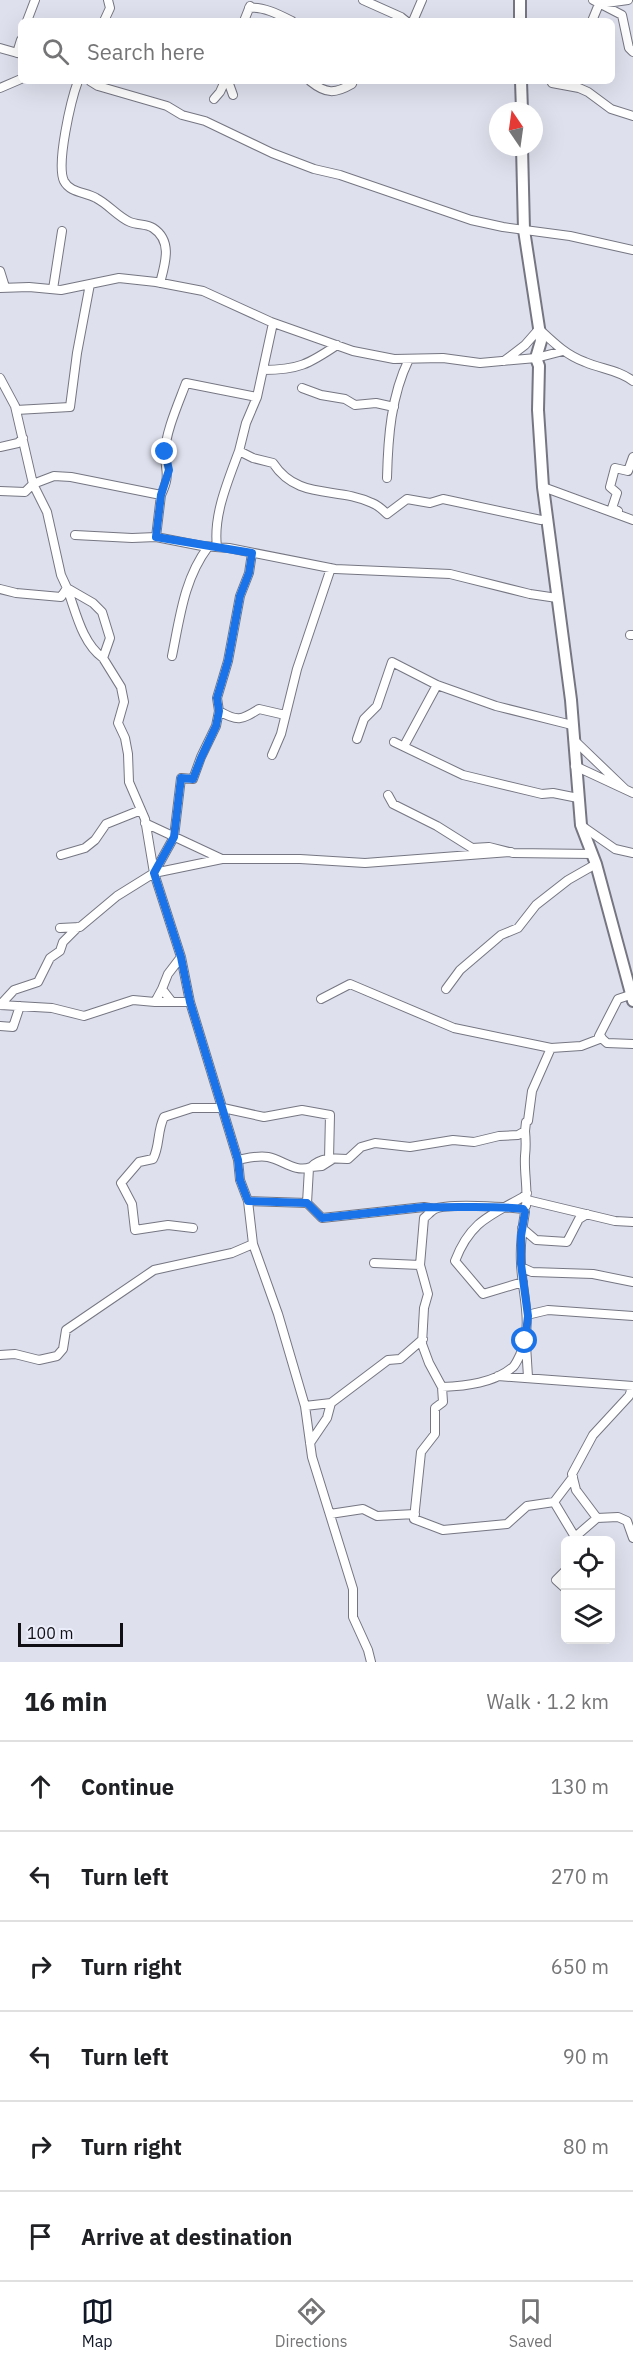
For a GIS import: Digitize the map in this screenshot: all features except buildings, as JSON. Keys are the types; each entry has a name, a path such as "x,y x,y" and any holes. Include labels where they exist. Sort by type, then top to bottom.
{"street":[{"path":"28,18 35,0"},
{"path":"105,18 110,8 108,0"},
{"path":"363,0 390,17"},
{"path":"414,18 422,0"},
{"path":"520,0 520,18"},
{"path":"596,2 628,0"},
{"path":"593,18 596,2"},
{"path":"596,2 622,15 629,48 633,52"},
{"path":"245,18 250,6 284,18"},
{"path":"0,48 18,54"},
{"path":"0,88 18,80"},
{"path":"77,84 72,96 63,153 61,173 65,184 76,191 97,198 129,222 151,226 159,234 167,254 160,283"},
{"path":"95,84 166,106 182,115 204,121 272,153 314,169 340,175 471,220 570,236 633,250"},
{"path":"214,99 224,84"},
{"path":"228,84 233,95"},
{"path":"314,84 325,92 336,92 352,84"},
{"path":"522,102 523,84"},
{"path":"555,84 564,87 574,86 588,92 611,109 633,116"},
{"path":"522,156 524,230 541,341 537,358 543,487 573,725 581,825 594,859 630,998 618,999 599,1036 608,1042 633,1044"},
{"path":"52,289 62,231"},
{"path":"0,271 2,287 61,290 118,278 203,291 273,323 383,358 443,358 480,363 537,358 563,351"},
{"path":"16,410 70,407 90,284"},
{"path":"172,656 186,586 198,561 212,547 227,481 257,397 273,323"},
{"path":"539,329 563,351 584,362 623,373 633,381"},
{"path":"503,361 525,345 539,329"},
{"path":"263,370 299,367 314,361 337,345"},
{"path":"387,478 388,430 401,375 409,359"},
{"path":"0,378 16,410 33,484 46,512 62,575 86,640 94,652 103,657 121,687 124,702 117,723 126,746 129,782 146,823 154,873 181,957 190,1002 238,1160 240,1180 248,1201 253,1244 278,1314 305,1406 312,1457 353,1589 353,1617 371,1662"},
{"path":"156,537 161,495 169,470 165,452 186,383 257,397"},
{"path":"303,388 321,395 345,399 355,405 376,403 394,407"},
{"path":"0,447 18,443 23,438"},
{"path":"239,451 253,458 273,463 281,475 301,486 317,492 349,496 372,503 387,514 407,499 430,503 442,499 531,518 548,519"},
{"path":"633,458 628,471 615,468 610,487 617,493 612,508 633,519"},
{"path":"0,491 25,492 33,484 54,476 71,477 161,495"},
{"path":"543,487 633,519"},
{"path":"75,535 156,537 331,568 450,574 530,594 557,598"},
{"path":"154,873 174,837 181,778 193,779 216,726 219,711 217,698 228,661 240,596 249,573 252,553"},
{"path":"272,755 281,734 297,669 331,568"},
{"path":"0,589 16,593 61,597 67,588"},
{"path":"67,588 93,603 102,612 110,638 103,657"},
{"path":"357,739 364,719 377,706 392,662 437,685 496,706 573,725"},
{"path":"404,746 437,685"},
{"path":"219,711 237,719 247,718 259,709 285,715"},
{"path":"573,740 629,791"},
{"path":"394,742 463,775 542,794 553,793 578,798"},
{"path":"575,766 629,791"},
{"path":"388,795 393,804 437,826 472,849 489,847 511,852 594,859"},
{"path":"61,855 85,848 95,840 106,824 141,810"},
{"path":"146,823 222,859"},
{"path":"581,825 615,849 633,853"},
{"path":"190,1002 133,1000 84,1016 52,1008 0,1005 14,990 38,982 50,958 60,951 63,942 78,927 117,896 154,873 222,859 300,859 365,864 511,852"},
{"path":"446,989 460,970 501,935 518,928 536,905 594,859"},
{"path":"60,928 78,927"},
{"path":"155,1002 168,974 181,957"},
{"path":"321,999 350,984 454,1029 551,1048 581,1046 602,1038"},
{"path":"162,989 172,1002"},
{"path":"0,1026 13,1027 20,1006"},
{"path":"523,1209 526,1206 528,1191 525,1156 528,1147 526,1122 532,1091 551,1048"},
{"path":"193,1228 168,1225 135,1230 132,1204 121,1183 139,1162 153,1159 164,1117 192,1108 223,1108 264,1117 302,1110 330,1116 331,1159"},
{"path":"238,1160 260,1156 270,1157 288,1166 310,1168 322,1166 331,1159 348,1159 361,1147 375,1143 410,1147 453,1140 474,1142 499,1136 518,1135 525,1131"},
{"path":"307,1203 310,1168"},
{"path":"523,1282 483,1294 455,1262 460,1246 476,1225 486,1216 524,1197 528,1191"},
{"path":"527,1200 615,1221 633,1222"},
{"path":"248,1201 307,1203 322,1218 424,1207 523,1209"},
{"path":"435,1209 424,1218 420,1264 428,1294 424,1308 423,1339 429,1363 442,1387 443,1402 435,1408 435,1434 421,1452 414,1520 443,1530 507,1524 526,1506 554,1502 573,1477"},
{"path":"523,1209 525,1212 522,1228 521,1267 527,1315 525,1341 528,1377"},
{"path":"522,1228 536,1240 567,1242 579,1219 586,1214"},
{"path":"0,1355 15,1354 39,1360 57,1356 63,1348 66,1330 154,1270 232,1253 253,1244"},
{"path":"374,1263 420,1264"},
{"path":"521,1267 532,1272 593,1274 633,1282"},
{"path":"527,1315 548,1311 633,1316"},
{"path":"305,1406 331,1403 388,1360 400,1359 423,1339"},
{"path":"442,1387 473,1385 496,1376 514,1366 525,1341"},
{"path":"496,1376 633,1386 629,1396 593,1435 572,1473 576,1490 597,1518"},
{"path":"310,1443 327,1418 331,1403"},
{"path":"554,1502 573,1536"},
{"path":"330,1514 363,1509 376,1516 415,1514"},
{"path":"578,1536 597,1518 618,1517 627,1521 633,1539"}],"route":[{"path":"165,452 169,470 161,495 156,537 252,553 249,573 240,596 228,661 217,698 219,711 216,726 193,779 181,778 174,837 154,873 181,957 190,1002 238,1160 240,1180 248,1201 307,1203 322,1218 424,1207 435,1209 499,1206 523,1209 525,1212 521,1236 521,1264 528,1316 525,1341"}]}
